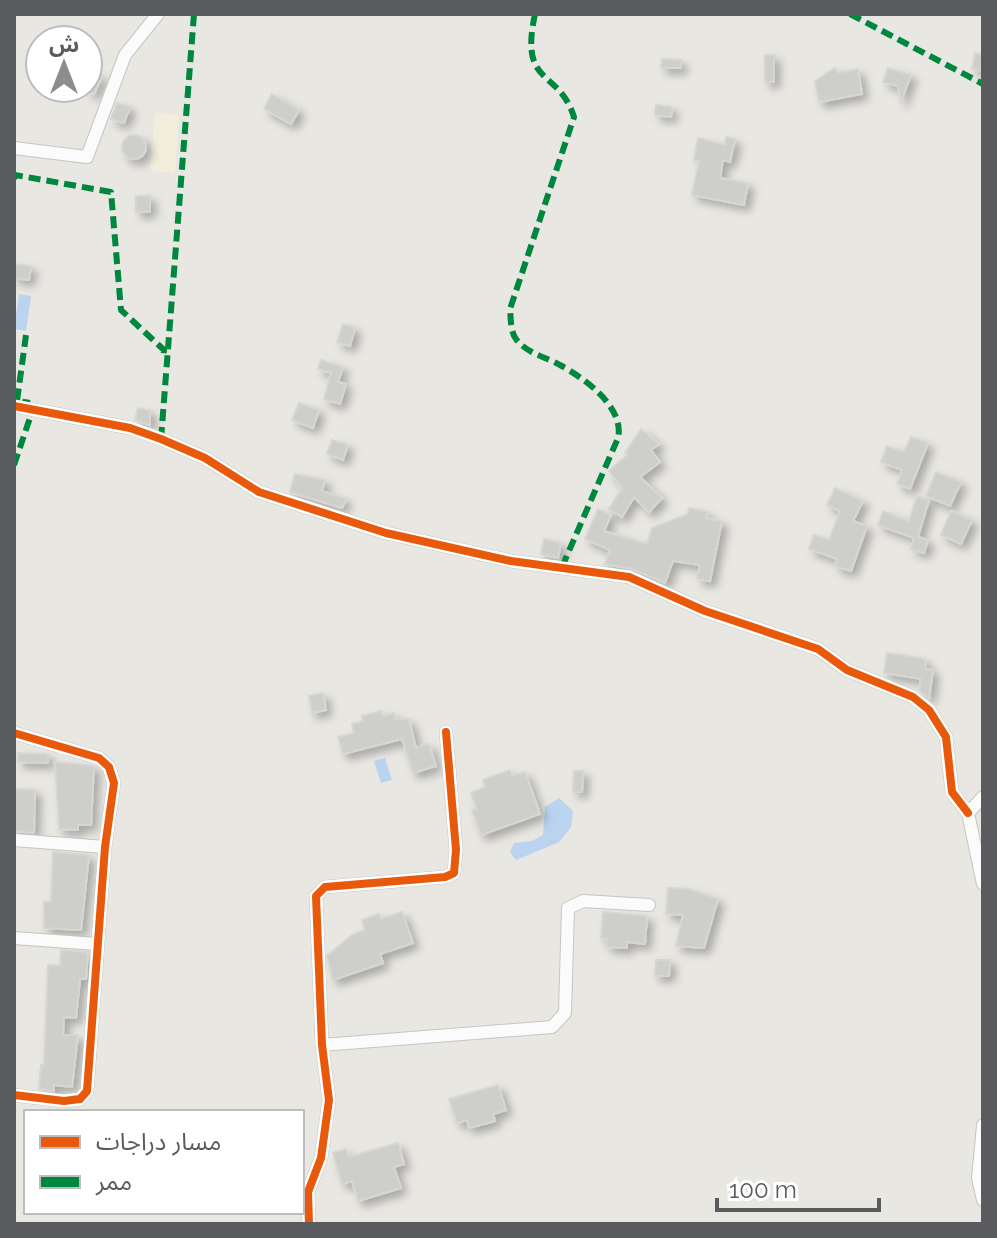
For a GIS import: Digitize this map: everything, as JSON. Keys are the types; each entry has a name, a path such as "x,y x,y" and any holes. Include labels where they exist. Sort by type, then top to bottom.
{"street":[{"path":"14,148 87,157 125,55 158,14"},
{"path":"14,406 130,428 205,458 259,492 386,533 511,561 629,577 705,611 818,649 847,670 913,697 929,710 946,737 952,792 968,813 983,884"},
{"path":"309,1224 308,1192 321,1158 329,1100 322,1045 316,896 325,887 445,877 454,873 456,850 446,732"},
{"path":"14,733 99,758 109,767 114,783 96,944 89,1083 84,1096 64,1101 14,1095"},
{"path":"968,813 983,797"},
{"path":"14,840 105,847"},
{"path":"322,1045 552,1027 565,1013 568,908 583,901 649,905"},
{"path":"14,938 96,944"},
{"path":"983,1125 978,1178 983,1200"}],"shaded area":[{"path":"155,113 179,115 175,173 150,171"}],"water":[{"path":"19,294 31,296 26,331 14,329"},
{"path":"385,758 392,780 381,783 374,761"},
{"path":"559,798 573,811 571,827 559,842 516,860 510,852 514,843 532,841 543,835 545,807"}],"building":[{"path":"975,53 983,55 983,71 972,69"},
{"path":"765,55 774,55 774,82 765,82"},
{"path":"662,59 681,60 681,68 661,68"},
{"path":"835,68 838,73 858,69 862,94 819,102 815,81"},
{"path":"888,68 911,75 901,102 898,86 883,82"},
{"path":"272,94 299,110 291,124 264,109"},
{"path":"117,103 130,107 124,123 111,119"},
{"path":"656,105 672,107 671,117 655,115"},
{"path":"134,135 145,142 146,147 139,158 134,159 123,152 122,147 129,136"},
{"path":"726,137 735,139 730,162 723,160 720,178 748,183 744,205 692,195 699,161 694,160 698,138 725,145"},
{"path":"136,196 150,196 150,212 136,212"},
{"path":"14,264 31,266 29,280 14,278"},
{"path":"343,324 355,328 350,346 337,342"},
{"path":"321,360 343,367 338,382 346,384 340,404 324,399 331,373 318,369"},
{"path":"299,403 319,410 313,428 292,420"},
{"path":"138,408 150,411 150,425 135,420"},
{"path":"641,429 659,444 651,450 660,462 640,477 662,498 649,512 634,497 622,517 609,509 622,488 609,471 627,455 625,453"},
{"path":"911,437 928,443 910,489 897,484 902,470 881,462 887,446 904,452"},
{"path":"332,440 348,445 343,460 327,454"},
{"path":"936,472 961,482 950,506 926,496"},
{"path":"295,474 325,480 322,491 346,499 342,508 290,492"},
{"path":"835,488 863,501 853,521 867,526 851,571 835,566 837,559 809,549 814,535 829,540 840,511 827,505"},
{"path":"917,496 929,500 918,537 928,540 924,553 911,549 914,538 878,525 883,511 909,521"},
{"path":"689,508 708,512 706,518 722,521 710,581 697,579 700,565 673,561 665,583 632,569 605,564 610,550 585,539 598,509 611,515 604,531 647,544 652,528 688,514"},
{"path":"951,511 972,520 961,544 941,535"},
{"path":"544,539 561,543 558,558 541,554"},
{"path":"887,653 925,659 926,669 933,670 929,699 919,690 921,679 884,673"},
{"path":"323,693 326,710 312,713 309,696"},
{"path":"381,711 383,716 394,713 395,719 409,719 416,748 429,744 436,766 413,773 402,739 343,754 338,737 354,733 352,724 363,721 362,716"},
{"path":"18,753 48,754 48,763 18,762"},
{"path":"55,762 94,766 91,825 78,825 78,830 59,829"},
{"path":"510,770 512,776 525,772 540,814 481,835 472,810 477,809 471,793 486,787 483,780"},
{"path":"574,771 583,771 582,792 573,792"},
{"path":"14,789 35,790 34,833 14,831"},
{"path":"53,852 89,855 81,930 44,928 44,902 51,902"},
{"path":"668,888 689,889 718,899 704,948 676,946 683,915 666,914"},
{"path":"402,912 413,943 380,954 383,963 333,980 327,956 352,935 365,930 362,920 379,914 381,919"},
{"path":"603,912 647,916 645,944 627,942 627,948 607,947 607,939 601,938"},
{"path":"61,950 88,952 86,979 80,979 76,1018 64,1017 63,1035 78,1035 72,1087 54,1085 54,1091 39,1089 41,1065 44,1065 48,965 60,966"},
{"path":"656,960 670,960 669,976 655,976"},
{"path":"498,1085 506,1110 493,1114 495,1121 469,1128 467,1120 457,1123 449,1099"},
{"path":"398,1143 404,1164 394,1167 401,1188 358,1201 352,1181 342,1184 333,1153 346,1149 349,1157"}],"marked path":[{"path":"161,439 194,14"},
{"path":"535,14 531,38 536,66 559,90 574,117 510,309 512,328 514,336 525,348 560,365 601,395 619,426 618,438 562,567"},
{"path":"850,14 983,84"},
{"path":"14,179 15,175 111,192 121,310 164,350 163,359"},
{"path":"26,335 17,401 30,403"},
{"path":"14,465 33,409"}],"cycle path":[{"path":"14,406 130,428 205,458 259,492 386,533 511,561 629,577 705,611 818,649 847,670 913,697 929,710 946,737 952,792 968,813"},
{"path":"309,1224 308,1192 321,1158 329,1100 322,1045 316,896 325,887 445,877 454,873 456,850 446,732"},
{"path":"14,733 99,758 109,767 114,783 105,847 87,1091 80,1099 64,1101 14,1095"}]}
